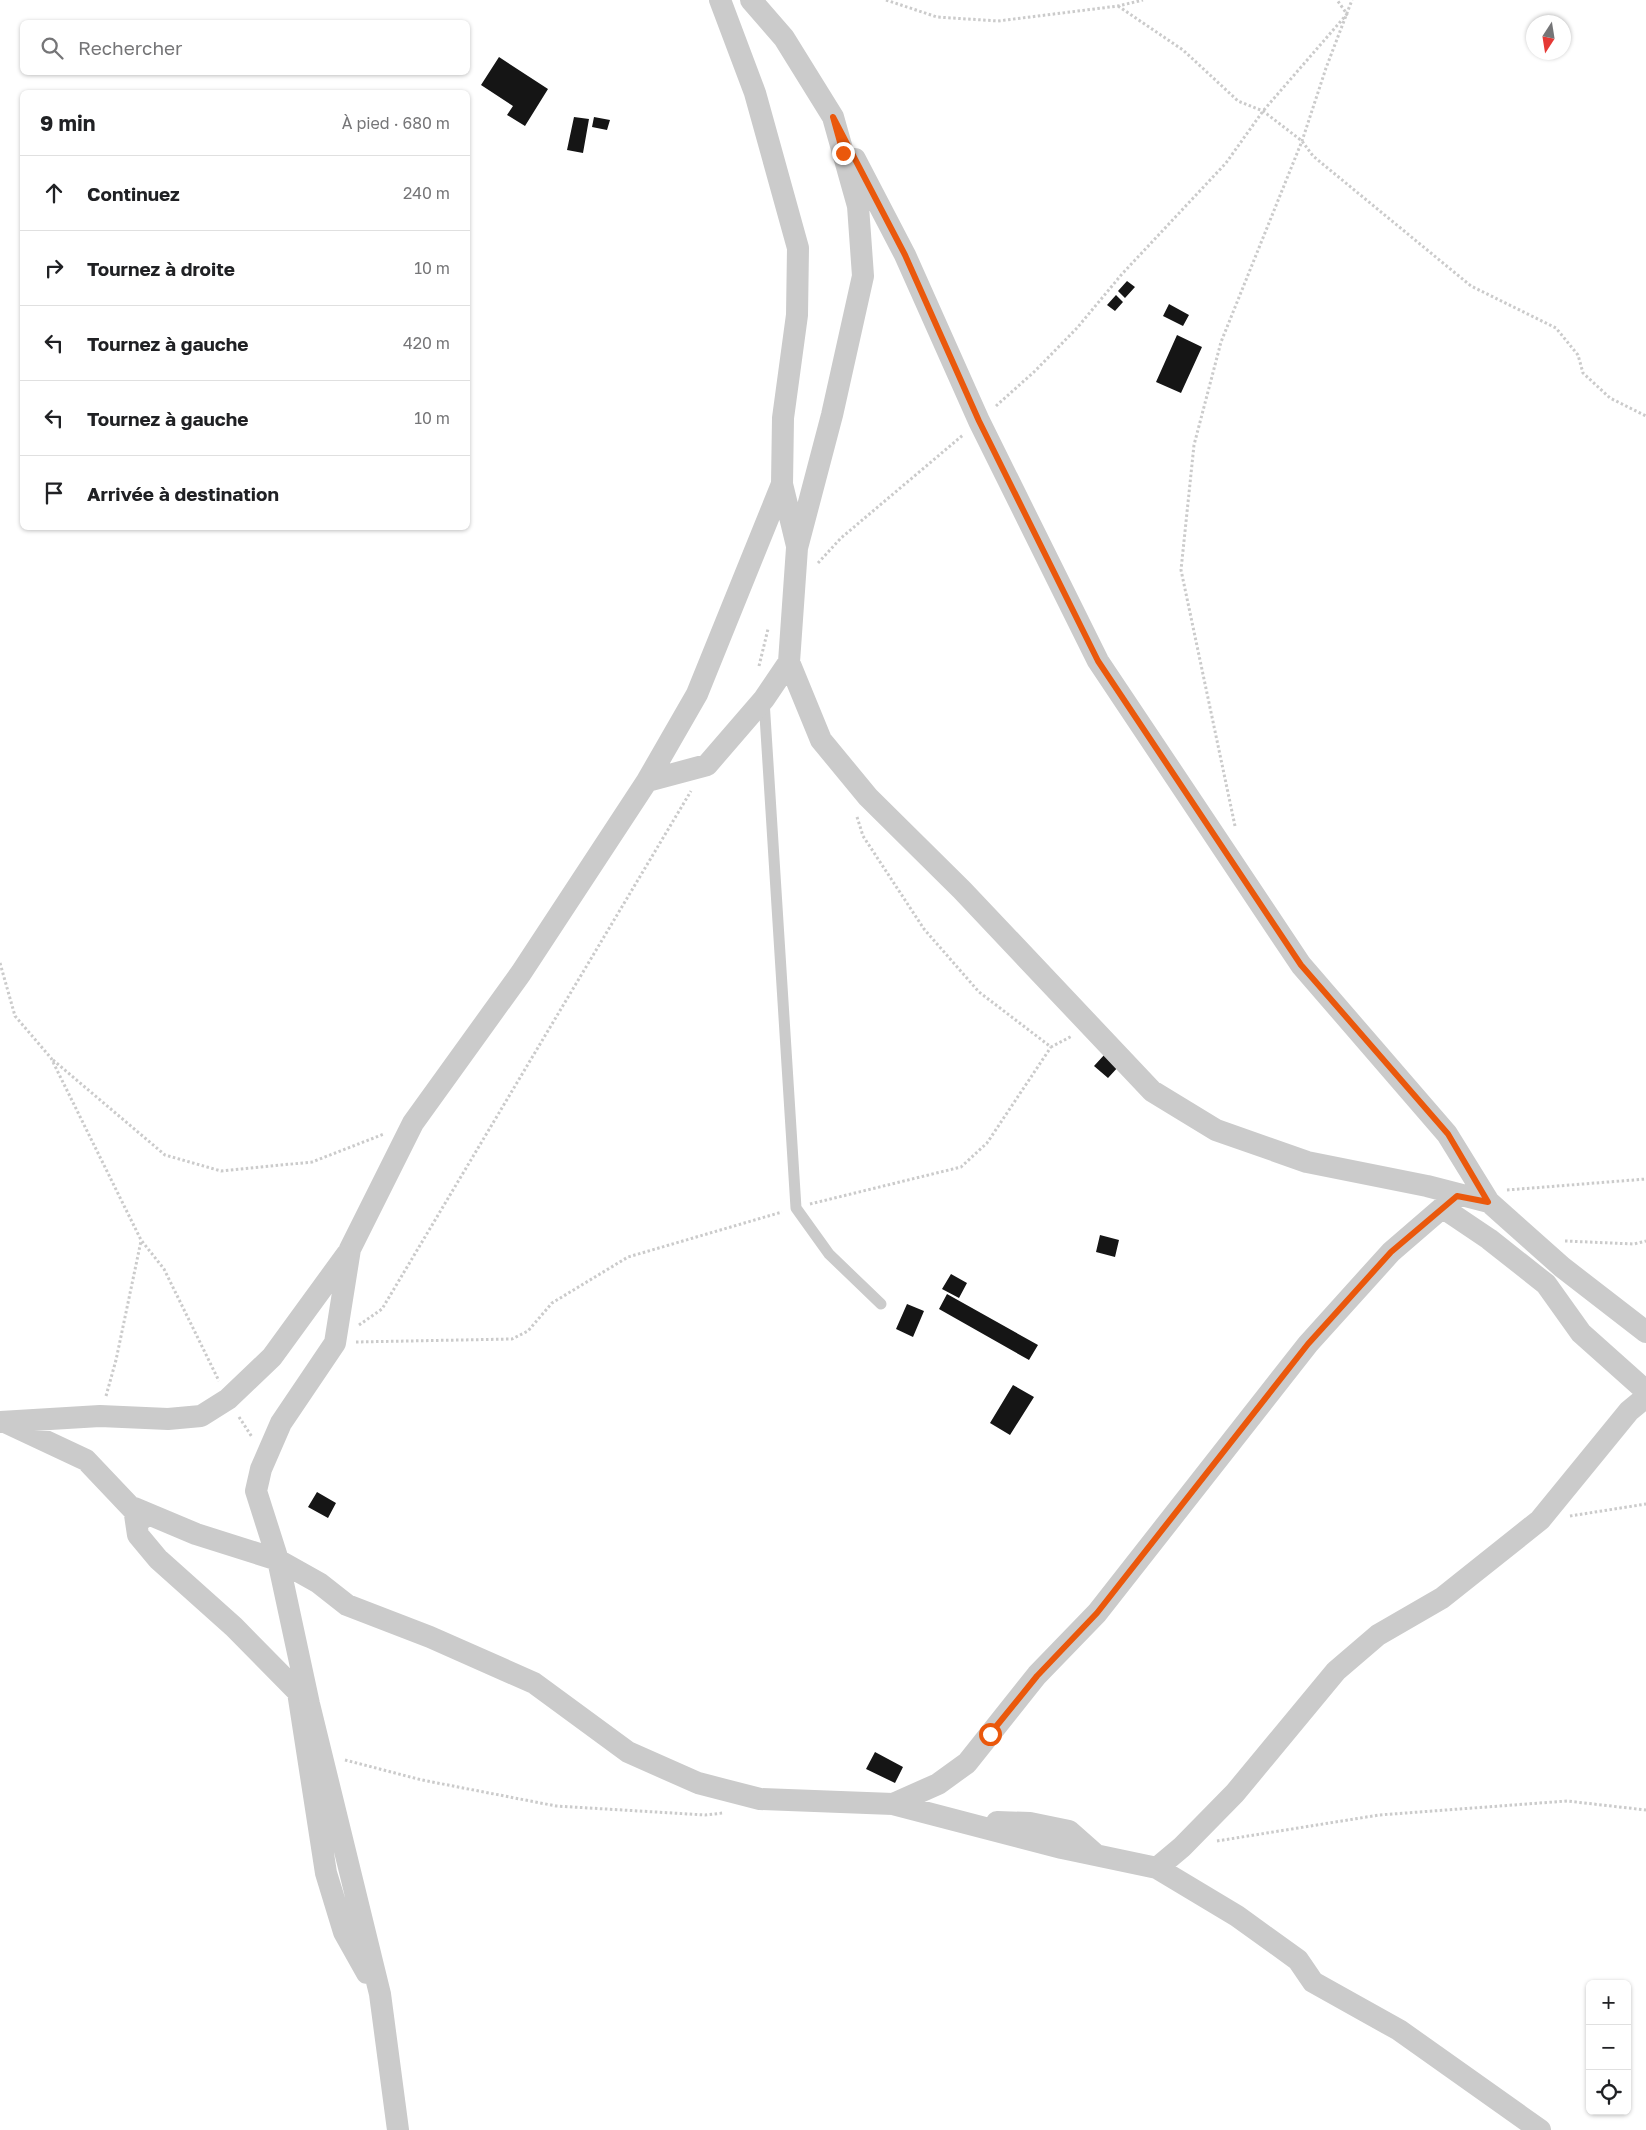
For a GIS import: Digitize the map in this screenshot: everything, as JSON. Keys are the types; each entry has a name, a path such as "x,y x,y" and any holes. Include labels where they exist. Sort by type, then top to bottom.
{"street":[{"path":"720,0 755,93 798,248 797,315 783,418 782,484 798,548"},
{"path":"751,0 784,38 833,117 905,255 979,421 1103,670 1301,965 1448,1134 1485,1197 1562,1267 1646,1332"},
{"path":"833,117 858,206 863,276 832,415 798,548 789,662 821,740 868,797 962,890 1152,1091 1216,1130 1307,1162 1427,1186 1450,1202 1489,1239 1546,1284 1582,1333 1646,1391"},
{"path":"2,1421 100,1416 168,1419 201,1416 228,1398 272,1356 350,1249 413,1123 521,973 647,781 697,694 782,484"},
{"path":"647,781 707,765 764,699 789,662"},
{"path":"893,1804 938,1784 966,1763 1037,1676 1097,1613 1308,1344 1391,1252 1450,1202 1485,1197"},
{"path":"350,1249 335,1343 281,1423 261,1469 256,1491 278,1560 303,1698 326,1873 344,1932 380,1994"},
{"path":"1619,1367 1646,1377"},
{"path":"1157,1868 1182,1847 1235,1793 1336,1671 1378,1635 1442,1598 1540,1520 1629,1412 1646,1398"},
{"path":"2,1421 86,1460 134,1508 196,1534 278,1560 319,1583 347,1605 430,1637 534,1683 628,1752 698,1783 760,1799 893,1804 954,1821 1157,1868 1237,1916 1290,1954 1298,1960 1313,1982 1398,2030 1540,2130"},
{"path":"134,1508 138,1535 158,1559 234,1627 303,1698 321,1752 380,1994 398,2130"}],"lane":[{"path":"764,699 796,1208 829,1254 882,1304"}],"path":[{"path":"886,0 937,17 998,21 1118,6 1143,0"},
{"path":"1337,0 1347,14"},
{"path":"1236,832 1181,570 1194,446 1221,342 1302,141 1326,68 1352,0"},
{"path":"1118,6 1183,50 1238,101 1263,111 1302,141 1313,156 1472,286 1556,328 1578,356 1583,373 1610,398 1646,416"},
{"path":"794,592 841,538 979,421 1035,371 1077,328 1122,274 1226,163 1263,111 1347,14"},
{"path":"758,672 770,623"},
{"path":"335,1343 382,1309 707,765"},
{"path":"855,810 863,836 924,929 979,992 1051,1047"},
{"path":"0,963 15,1016 51,1058 165,1155 221,1171 312,1162 413,1123"},
{"path":"335,1343 512,1339 528,1331 552,1302 628,1257 796,1208 961,1167 987,1144 1051,1047 1092,1026"},
{"path":"51,1058 141,1240 164,1270 228,1398 253,1438 261,1469"},
{"path":"1485,1197 1551,1188 1646,1179"},
{"path":"1529,1238 1634,1244 1646,1241"},
{"path":"100,1416 116,1360 141,1240"},
{"path":"1540,1520 1646,1504"},
{"path":"321,1752 354,1764 422,1780 556,1806 705,1815 725,1812"},
{"path":"1182,1847 1378,1815 1567,1801 1646,1810"}],"building":[{"path":"499,57 548,89 525,126 507,115 513,106 481,85"},
{"path":"574,117 589,119 583,153 567,150"},
{"path":"594,117 610,120 607,130 592,127"},
{"path":"1127,281 1135,287 1125,298 1118,291"},
{"path":"1116,295 1123,302 1115,311 1107,305"},
{"path":"1169,304 1189,315 1183,326 1163,316"},
{"path":"1177,335 1202,347 1181,393 1156,382"},
{"path":"1105,1054 1119,1066 1108,1078 1094,1066"},
{"path":"1100,1235 1119,1240 1115,1257 1096,1252"},
{"path":"951,1274 967,1283 959,1298 942,1289"},
{"path":"947,1294 1038,1345 1029,1360 939,1309"},
{"path":"907,1304 924,1311 913,1337 896,1329"},
{"path":"1013,1385 1034,1397 1010,1435 990,1423"},
{"path":"317,1492 336,1503 328,1518 308,1507"},
{"path":"875,1752 903,1767 895,1783 866,1769"}],"route":[{"path":"843,153 833,117 905,255 979,421 1098,661 1301,965 1448,1134 1488,1202 1457,1196 1391,1252 1308,1344 1097,1613 1037,1676 990,1734"}]}
